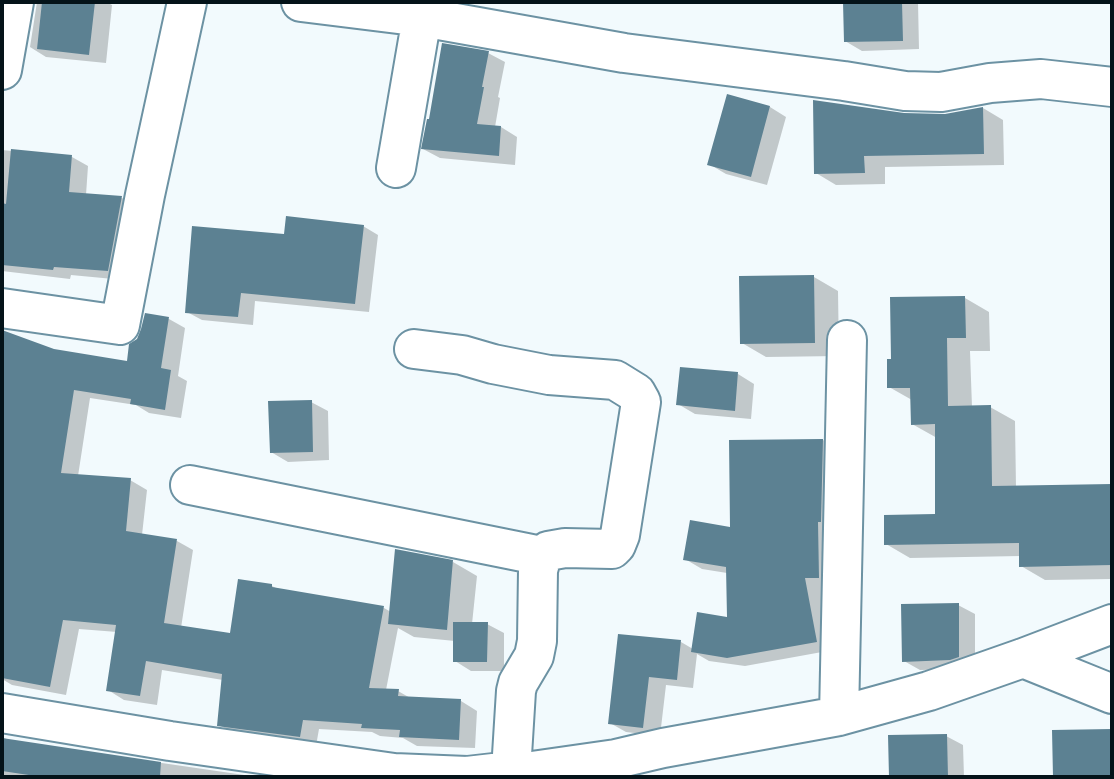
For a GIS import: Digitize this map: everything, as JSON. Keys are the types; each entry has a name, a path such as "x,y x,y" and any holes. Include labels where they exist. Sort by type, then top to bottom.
{"street":[{"path":"2,70 14,2"},
{"path":"2,308 120,325 187,2"},
{"path":"301,2 422,17 624,53 905,91 941,92 990,83 1041,79 1112,86"},
{"path":"396,168 422,17"},
{"path":"839,716 847,340"},
{"path":"414,349 462,355 550,375 615,380 636,393 641,402 620,535 616,545 612,548 565,548 548,551 542,556 538,570 537,641 534,656 516,691 511,771"},
{"path":"190,485 542,556"},
{"path":"2,713 170,741 394,773 467,776 532,771 616,759 839,716 929,691 1112,624"},
{"path":"1023,658 1112,694"}],"building":[{"path":"42,2 95,2 89,55 37,49"},
{"path":"843,2 902,2 903,41 844,42"},
{"path":"442,43 489,51 477,124 501,126 499,156 421,149"},
{"path":"727,94 770,106 751,177 707,165"},
{"path":"813,100 904,113 945,114 983,107 984,154 864,156 865,173 814,174"},
{"path":"11,149 72,155 69,192 122,196 108,271 54,267 53,270 2,265 2,203 6,204"},
{"path":"286,216 364,225 355,304 241,293 238,317 185,313 192,226 284,234"},
{"path":"814,275 815,343 740,344 739,276"},
{"path":"965,296 966,338 947,338 948,406 991,405 992,486 1112,484 1112,565 1019,567 1019,543 884,545 884,515 935,514 935,424 911,425 910,388 887,388 887,359 891,359 890,297"},
{"path":"145,313 169,317 161,368 171,370 165,410 130,404 131,399 74,390 61,473 131,478 126,531 177,539 164,623 230,633 238,579 384,606 369,688 399,689 398,696 461,699 459,740 399,737 400,730 303,720 300,737 217,726 222,674 146,661 140,696 106,691 116,625 63,620 50,687 2,678 2,330 54,349 127,361 129,344 137,339"},
{"path":"680,367 738,372 735,411 676,405"},
{"path":"312,400 313,452 270,453 268,401"},
{"path":"823,439 821,522 818,522 819,578 805,578 817,642 727,658 691,652 697,612 727,617 726,567 683,560 690,520 730,527 729,440"},
{"path":"395,549 453,560 447,630 388,624"},
{"path":"959,603 959,657 950,660 902,662 901,604"},
{"path":"453,622 488,622 487,662 453,662"},
{"path":"618,634 681,640 677,680 649,677 643,728 608,724"},
{"path":"1112,729 1112,777 1053,777 1052,730"},
{"path":"947,734 948,777 889,777 888,735"},
{"path":"2,738 161,762 160,777 42,777 2,771"}]}
